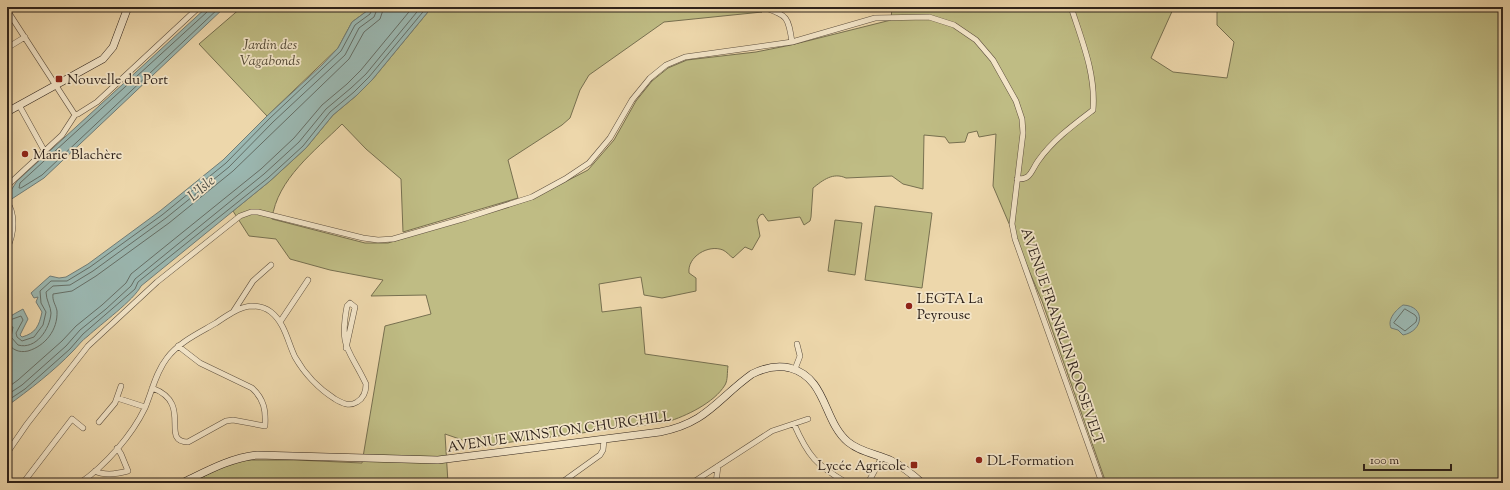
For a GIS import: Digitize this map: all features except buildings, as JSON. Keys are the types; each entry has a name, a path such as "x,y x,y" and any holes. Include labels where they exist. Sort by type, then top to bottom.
{"main road":[{"path":"7,112 99,61 108,54 113,47 128,7"},
{"name":"AVENUE WINSTON CHURCHILL","path":"182,483 225,463 243,457 257,455 438,460 660,432 685,425 712,409 752,374 777,367 795,369"},
{"path":"795,369 807,376 817,387 843,437 858,449 882,457 899,465 922,483"}],"street":[{"path":"7,186 62,135 75,115 97,102 199,7"},
{"path":"762,7 784,15 787,19 792,42"},
{"path":"1017,179 1025,180 1030,177 1038,162 1057,138 1093,110 1094,99 1090,64 1071,7"},
{"path":"7,10 75,115"},
{"name":"AVENUE FRANKLIN ROOSEVELT","path":"7,453 27,424 88,346 157,282 240,216 251,212 258,212 363,238 378,240 392,238 466,218 532,197 565,179 589,163 610,138 632,100 650,78 666,65 685,57 792,42 875,18 929,17 954,25 976,40 993,60 1016,101 1022,119 1023,133 1012,224 1015,239 1102,483"},
{"path":"7,48 25,37"},
{"path":"19,105 45,152"},
{"path":"7,248 11,238 13,214 8,203"},
{"path":"233,312 253,281 271,265"},
{"path":"280,322 308,280"},
{"path":"80,483 95,471 132,432 145,407 166,358 178,346 233,312 245,307 257,307 272,312 280,322 296,359 316,384 342,403 351,405 365,395 366,384 346,348 343,338 343,323 346,306 350,303 355,307 346,348"},
{"path":"795,369 800,356 796,344"},
{"path":"152,388 165,395 172,401 175,415 174,432 177,438 182,442 188,442 226,421 233,420 264,426 265,407 257,393 252,388 200,364 178,346"},
{"path":"100,422 117,398 121,386"},
{"path":"117,398 145,407"},
{"path":"23,483 72,419 83,428"},
{"path":"692,483 772,431 808,419"},
{"path":"794,424 802,443 812,458 825,471 847,483"},
{"path":"561,483 600,455 604,450 604,440"},
{"path":"95,471 103,474 113,474 128,471 117,448"},
{"path":"868,483 882,457"},
{"path":"716,483 718,466"}],"green space":[{"name":"Jardin des Vagabonds","path":"242,7 369,7 367,11 352,22 338,48 267,116 199,44"},
{"path":"432,7 749,7 762,12 664,22 589,75 580,90 570,118 562,125 508,160 518,198 403,232 401,179 366,149 342,124 309,155 289,178 275,205 272,219 365,243 388,243 530,200 588,170 614,140 636,101 652,81 668,68 687,60 756,52 791,45 891,20 892,7 1174,7 1151,58 1173,72 1227,78 1234,42 1217,25 1217,7 1503,7 1503,483 1106,483 1042,301 993,186 996,134 979,137 977,131 968,133 965,142 949,143 945,137 924,135 923,189 903,184 892,176 846,178 841,176 832,176 813,188 811,217 810,221 804,225 800,217 768,221 763,214 760,215 757,220 760,236 752,250 745,247 733,258 723,250 711,249 705,250 695,257 689,267 689,273 696,278 696,291 662,298 644,295 641,277 599,284 602,312 641,307 645,354 728,366 726,383 720,392 707,403 683,416 667,422 480,446 445,434 448,483 190,483 227,465 244,460 296,460 362,463 385,326 431,314 426,295 371,296 383,280 330,270 290,259 276,239 249,236 233,211 270,181 306,148 333,115 372,80"},
{"path":"875,206 932,213 922,288 865,280"},
{"path":"835,220 862,223 855,275 828,271"}],"water":[{"path":"207,7 225,7 44,178 7,202 7,192 10,192 17,181"},
{"name":"L'Isle","path":"369,7 432,7 372,80 333,115 306,148 270,181 141,286 125,305 84,339 58,366 7,406 7,318 23,309 28,319 20,335 22,337 34,331 40,321 42,312 36,302 38,297 34,298 31,293 50,276 59,278 66,277 88,264 160,211 223,160 267,116 322,65 338,48 352,22 367,11"},
{"path":"1403,305 1410,306 1416,310 1420,319 1415,329 1410,333 1403,335 1398,330 1391,328 1390,321 1393,315"}],"place":[{"name":"Nouvelle du Port","path":"59,79"},
{"name":"Marie Blachère","path":"25,154"},
{"name":"LEGTA La Peyrouse","path":"909,306"},
{"name":"DL-Formation","path":"979,460"},
{"name":"Lycée Agricole","path":"914,465"}]}
